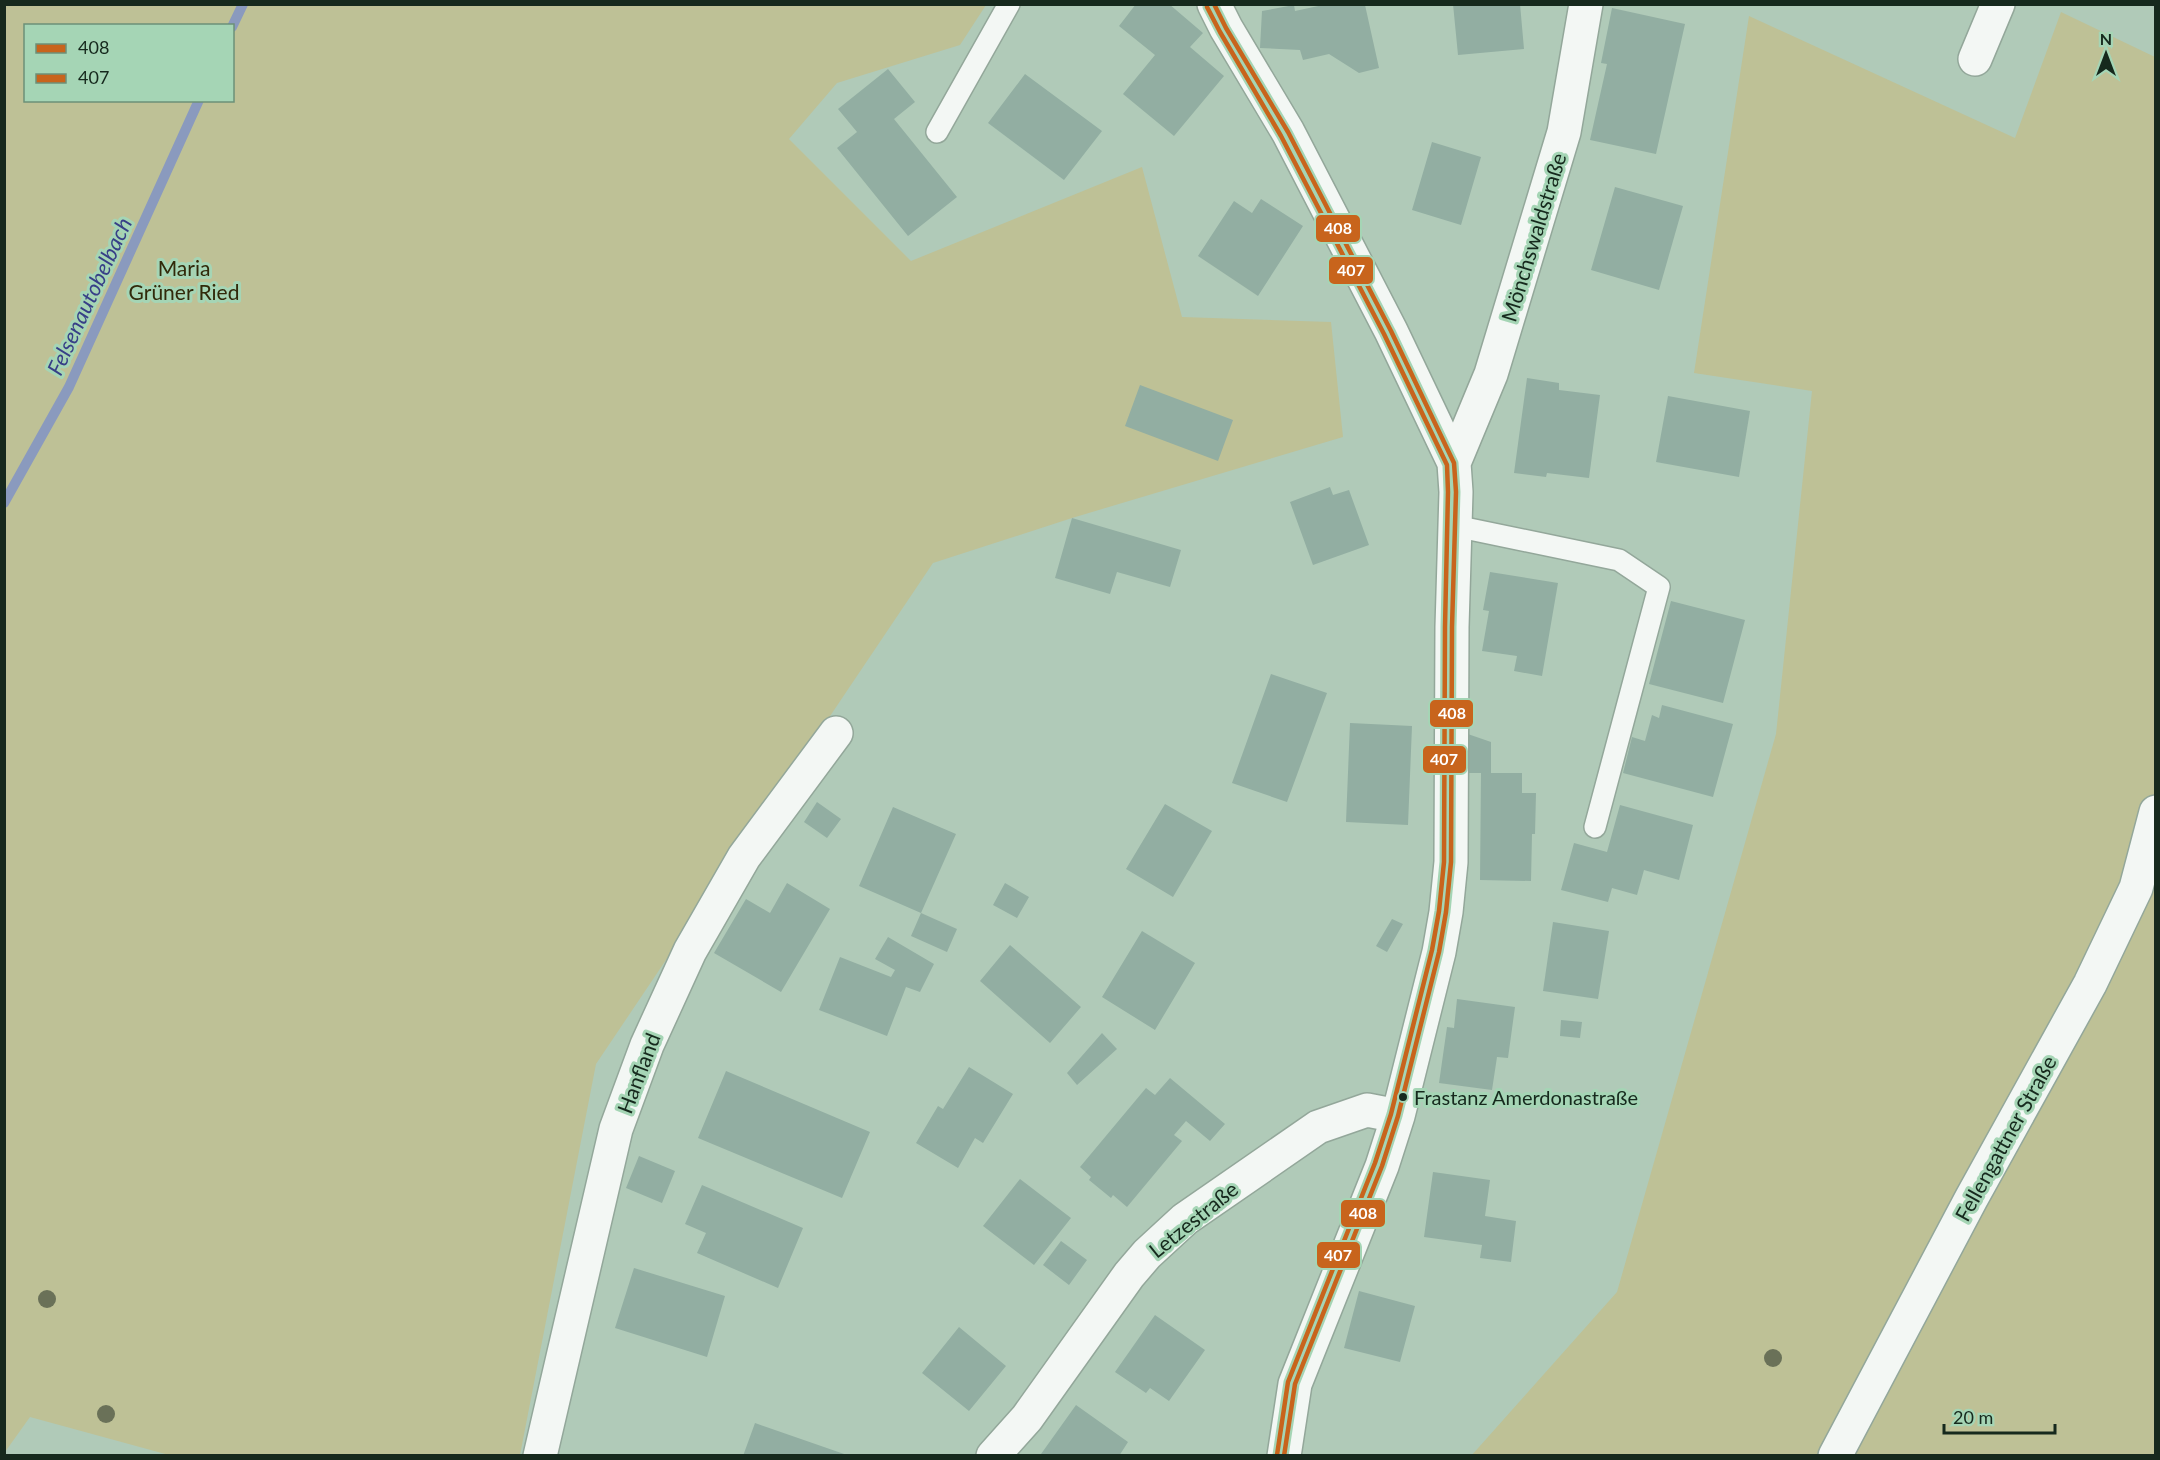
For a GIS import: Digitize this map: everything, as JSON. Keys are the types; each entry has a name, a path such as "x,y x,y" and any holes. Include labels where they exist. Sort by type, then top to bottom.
{"street":[{"path":"1214,4 1288,132 1391,331 1454,463 1456,492 1452,627 1451,862 1439,952 1398,1116 1382,1166 1295,1384 1284,1455"},
{"name":"Mönchswaldstraße","path":"1454,463 1491,374 1562,142 1586,4"},
{"path":"1976,59 1998,4"},
{"name":"Hanfland","path":"540,1455 616,1129 647,1045 690,951 744,857 836,733"},
{"name":"Fellengattner Straße","path":"1835,1455 1971,1199 2090,984 2136,888 2156,812"},
{"name":"Letzestraße","path":"993,1455 1027,1418 1129,1275 1147,1254 1185,1219 1318,1127 1367,1110 1398,1116"}],"lane":[{"path":"937,132 1009,4"},
{"path":"1455,526 1619,560 1659,587 1595,826"}],"green space":[{"name":"Maria Grüner Ried","path":"5,5 986,5 960,45 837,83 789,139 911,261 1142,167 1182,317 1331,322 1343,437 1072,518 933,563 596,1064 520,1455 169,1455 30,1417 5,1452"},
{"path":"2061,12 2155,57 2155,1455 1471,1456 1617,1292 1776,734 1812,391 1694,373 1749,16 2015,138"}],"building":[{"path":"1136,4 1169,4 1203,33 1190,47 1224,76 1174,136 1123,94 1155,55 1119,26"},
{"path":"1453,4 1520,4 1524,49 1458,55"},
{"path":"1294,5 1295,11 1323,5 1365,5 1379,68 1359,73 1329,54 1303,60 1300,50 1260,48 1262,11"},
{"path":"1612,8 1685,24 1656,154 1590,140 1607,64 1601,63"},
{"path":"888,69 915,102 894,119 957,197 908,236 837,148 857,132 838,109"},
{"path":"1025,74 1102,131 1064,180 988,123"},
{"path":"1432,142 1481,157 1461,225 1412,210"},
{"path":"1615,187 1683,206 1659,290 1591,270"},
{"path":"1261,199 1303,226 1258,296 1198,256 1234,201 1252,213"},
{"path":"1527,378 1559,383 1559,390 1600,395 1589,478 1547,473 1546,477 1514,473"},
{"path":"1140,385 1233,420 1218,461 1125,426"},
{"path":"1668,396 1750,411 1739,477 1656,462"},
{"path":"1330,487 1333,495 1349,490 1369,545 1313,565 1290,502"},
{"path":"1072,518 1181,550 1170,587 1117,572 1110,594 1055,578"},
{"path":"1490,572 1558,583 1542,676 1514,671 1517,656 1482,651 1489,611 1483,610"},
{"path":"1671,601 1745,620 1723,703 1649,684"},
{"path":"1271,674 1327,693 1287,802 1232,783"},
{"path":"1662,705 1733,724 1713,797 1623,773 1632,737 1645,741 1652,715 1659,718"},
{"path":"1350,723 1412,726 1408,825 1346,822"},
{"path":"1462,732 1491,742 1491,773 1522,773 1522,793 1536,793 1531,881 1480,880 1481,773 1462,773"},
{"path":"817,802 841,819 827,838 804,822"},
{"path":"1165,804 1212,831 1173,897 1126,869"},
{"path":"1620,805 1693,825 1679,880 1644,870 1637,895 1612,888 1608,902 1561,890 1574,843 1607,852"},
{"path":"893,807 956,834 921,913 859,886"},
{"path":"787,883 830,909 781,992 714,953 746,899 770,913"},
{"path":"1005,883 1029,897 1017,918 993,905"},
{"path":"921,913 957,929 947,952 911,936"},
{"path":"1392,919 1403,924 1387,952 1376,946"},
{"path":"1553,922 1609,931 1598,999 1543,991"},
{"path":"1142,931 1195,963 1155,1030 1102,997"},
{"path":"888,937 934,964 920,992 906,987 887,1036 819,1010 840,957 891,977 895,970 875,959"},
{"path":"1010,945 1081,1007 1050,1043 980,981"},
{"path":"1457,999 1515,1007 1508,1058 1497,1057 1492,1090 1439,1083 1447,1027 1454,1028"},
{"path":"1561,1020 1582,1022 1580,1038 1560,1036"},
{"path":"1102,1033 1117,1049 1077,1085 1067,1073"},
{"path":"969,1067 1013,1094 983,1143 975,1138 958,1168 916,1143 938,1106 943,1109"},
{"path":"726,1071 870,1132 842,1198 698,1138"},
{"path":"1170,1078 1225,1124 1210,1141 1186,1121 1174,1135 1182,1141 1127,1207 1113,1195 1111,1198 1089,1180 1091,1177 1080,1167 1146,1088 1155,1095"},
{"path":"639,1156 675,1171 662,1203 626,1188"},
{"path":"1433,1172 1490,1180 1485,1216 1516,1221 1511,1262 1480,1258 1482,1245 1424,1237"},
{"path":"1020,1179 1071,1218 1034,1265 983,1226"},
{"path":"702,1185 803,1228 778,1288 697,1253 706,1233 685,1224"},
{"path":"1061,1241 1087,1260 1069,1285 1043,1265"},
{"path":"634,1268 725,1296 707,1357 615,1328"},
{"path":"1359,1291 1415,1306 1400,1362 1344,1348"},
{"path":"1155,1315 1205,1350 1169,1401 1150,1388 1146,1393 1115,1372"},
{"path":"959,1327 1006,1366 969,1411 922,1373"},
{"path":"1076,1405 1128,1442 1119,1456 1041,1454"},
{"path":"755,1423 847,1455 847,1456 743,1456"}],"waterway":[{"name":"Felsenautobelbach","path":"233,24 243,4"},
{"name":"Felsenautobelbach","path":"4,503 69,387 198,102"}],"transit line":[{"name":"408","path":"1214,4 1288,132 1391,331 1454,463 1456,492 1452,627 1451,862 1439,952 1398,1116 1382,1166 1295,1384 1284,1456"},
{"name":"407","path":"1207,7 1281,136 1384,334 1447,465 1444,862 1439,911 1432,950 1391,1114 1375,1163 1288,1382 1277,1455"}],"place":[{"name":"Frastanz Amerdonastraße","path":"1403,1097"}]}
